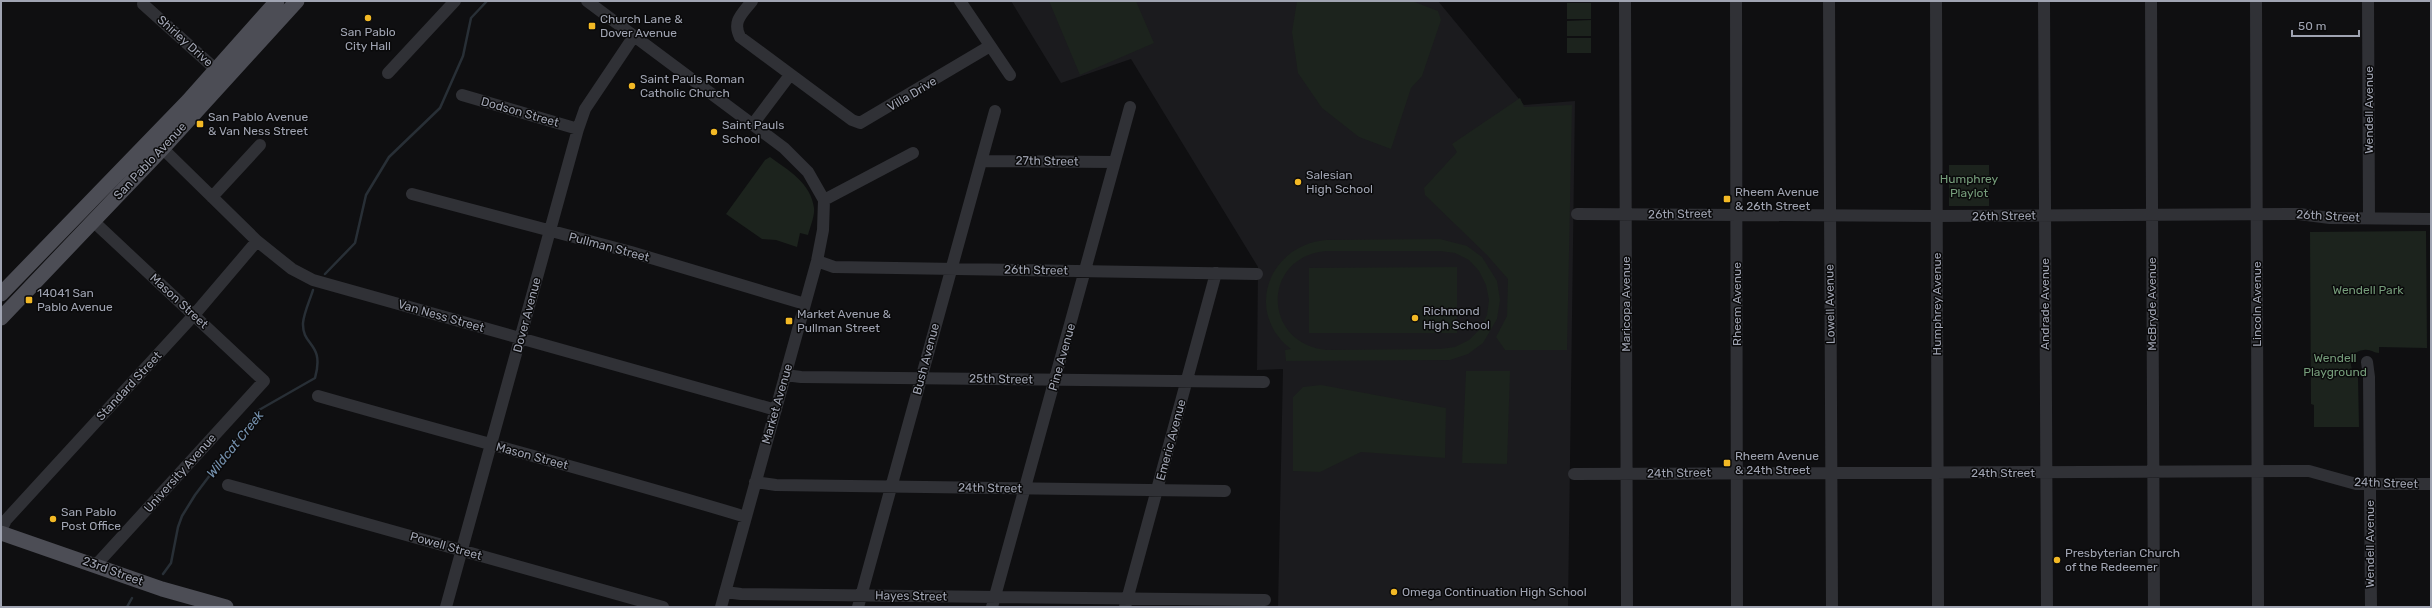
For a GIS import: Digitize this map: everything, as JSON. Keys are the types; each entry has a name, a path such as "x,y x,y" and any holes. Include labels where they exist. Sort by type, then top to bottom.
{"main road":[{"name":"San Pablo Avenue","path":"221,74 277,1"},
{"name":"San Pablo Avenue","path":"1,318 109,205 157,144 221,74 297,1"},
{"name":"San Pablo Avenue","path":"1,294 125,167 157,144"},
{"path":"109,205 113,194 128,177 129,171 125,167"},
{"name":"23rd Street","path":"1,531 162,589 226,607"}],"street":[{"path":"388,73 455,1"},
{"path":"587,1 784,148 808,172 824,200 913,153"},
{"name":"Villa Drive","path":"752,1 738,19 736,28 740,38 852,120 860,123 990,46"},
{"path":"960,1 1010,75"},
{"name":"Maricopa Avenue","path":"1625,1 1627,607"},
{"name":"Rheem Avenue","path":"1736,1 1737,607"},
{"name":"Lowell Avenue","path":"1829,1 1832,607"},
{"name":"Humphrey Avenue","path":"1936,1 1938,607"},
{"name":"Andrade Avenue","path":"2044,1 2046,607"},
{"name":"McBryde Avenue","path":"2151,1 2152,472 2154,607"},
{"name":"Lincoln Avenue","path":"2256,1 2258,607"},
{"name":"Wendell Avenue","path":"2368,1 2369,218"},
{"name":"Shirley Drive","path":"143,4 221,74"},
{"name":"Dover Avenue","path":"446,607 578,129 585,109 634,36"},
{"path":"753,124 790,75"},
{"name":"Dodson Street","path":"462,95 578,129"},
{"name":"Pine Avenue","path":"994,602 1086,271 1113,162 1130,107"},
{"name":"Bush Avenue","path":"859,601 995,111"},
{"name":"Van Ness Street","path":"157,144 257,241 292,269 312,280 776,410"},
{"path":"212,197 260,145"},
{"name":"27th Street","path":"981,160 1113,162"},
{"name":"Pullman Street","path":"412,194 549,232 631,252 805,304"},
{"name":"Market Avenue","path":"721,607 817,261 824,230 824,200"},
{"name":"26th Street","path":"1577,214 1737,214 1829,216 2299,214 2330,218 2431,219"},
{"name":"Mason Street","path":"92,222 264,381"},
{"name":"Standard Street","path":"1,531 6,520 194,315 257,241"},
{"name":"26th Street","path":"817,261 834,267 1257,274"},
{"name":"Emeric Avenue","path":"1126,603 1216,273"},
{"name":"Wendell Avenue","path":"2367,362 2369,377 2370,607"},
{"name":"25th Street","path":"786,374 800,377 1264,382"},
{"name":"University Avenue","path":"96,565 264,381"},
{"name":"Mason Street","path":"318,396 491,446 623,480 746,517"},
{"name":"24th Street","path":"1574,474 1737,472 1937,474 2309,471 2356,484 2431,484"},
{"name":"24th Street","path":"756,482 776,485 1225,491"},
{"name":"Powell Street","path":"228,485 663,607"},
{"name":"Hayes Street","path":"725,592 859,601 1126,603 1264,600"}],"shaded area":[{"name":"Richmond High School","path":"1011,1 1438,1 1524,105 1575,101 1568,607 1278,607 1283,369 1257,370 1258,267 1131,59 1061,83"}],"green space":[{"path":"1049,1 1136,1 1154,43 1080,75"},
{"path":"1297,1 1412,1 1438,11 1441,20 1422,76 1411,88 1391,149 1359,137 1322,108 1298,73 1292,32"},
{"path":"1567,3 1591,3 1591,19 1567,19"},
{"path":"1591,20 1591,36 1567,36 1567,21"},
{"path":"1567,38 1591,38 1591,53 1567,53"},
{"path":"1520,98 1524,107 1572,105 1567,350 1505,350 1496,337 1507,316 1508,279 1487,255 1425,195 1424,188 1457,152 1452,144"},
{"path":"770,157 804,184 812,199 814,214 808,235 800,233 797,247 776,240 762,239 726,214 765,160"},
{"name":"Humphrey Playlot","path":"1949,165 1989,165 1989,206 1949,206"},
{"name":"Wendell Park","path":"2426,231 2427,348 2379,347 2379,353 2366,350 2358,351 2352,357 2351,365 2352,370 2358,378 2359,427 2314,427 2314,405 2311,404 2310,232"},
{"path":"1440,239 1467,246 1482,257 1497,281 1500,300 1497,319 1483,343 1468,354 1450,360 1286,361 1285,350 1291,349 1276,334 1268,317 1266,300 1269,282 1277,267 1290,254 1306,245 1326,240","holes":["1326,251 1440,251 1455,253 1469,260 1479,271 1486,285 1489,300 1487,315 1480,329 1469,340 1455,347 1440,349 1327,350 1306,344 1290,333 1281,318 1278,300 1281,283 1290,268 1305,257"]},
{"path":"1457,267 1457,333 1309,333 1309,268"},
{"path":"1466,371 1510,371 1507,464 1462,463"},
{"path":"1321,385 1446,408 1445,458 1361,452 1320,472 1293,471 1293,397 1303,387"}],"waterway":[{"name":"Wildcat Creek","path":"325,274 355,243 366,195 389,157 440,108 463,56 471,18 487,1"},
{"name":"Wildcat Creek","path":"163,574 171,563 178,527 182,516 195,495 259,410 315,378 317,358 315,351 306,337 303,323 313,290"},
{"name":"Wildcat Creek","path":"127,607 132,598"}],"place":[{"name":"San Pablo City Hall","path":"368,18"},
{"name":"Church Lane & Dover Avenue","path":"592,26"},
{"name":"Saint Pauls Roman Catholic Church","path":"632,86"},
{"name":"San Pablo Avenue & Van Ness Street","path":"200,124"},
{"name":"Saint Pauls School","path":"714,132"},
{"name":"Salesian High School","path":"1298,182"},
{"name":"Rheem Avenue & 26th Street","path":"1727,199"},
{"name":"14041 San Pablo Avenue","path":"29,300"},
{"name":"Richmond High School","path":"1415,318"},
{"name":"Market Avenue & Pullman Street","path":"789,321"},
{"name":"Rheem Avenue & 24th Street","path":"1727,463"},
{"name":"San Pablo Post Office","path":"53,519"},
{"name":"Presbyterian Church of the Redeemer","path":"2057,560"},
{"name":"Omega Continuation High School","path":"1394,592"}],"park label":[{"name":"Wendell Playground","path":"2335,365"}]}
